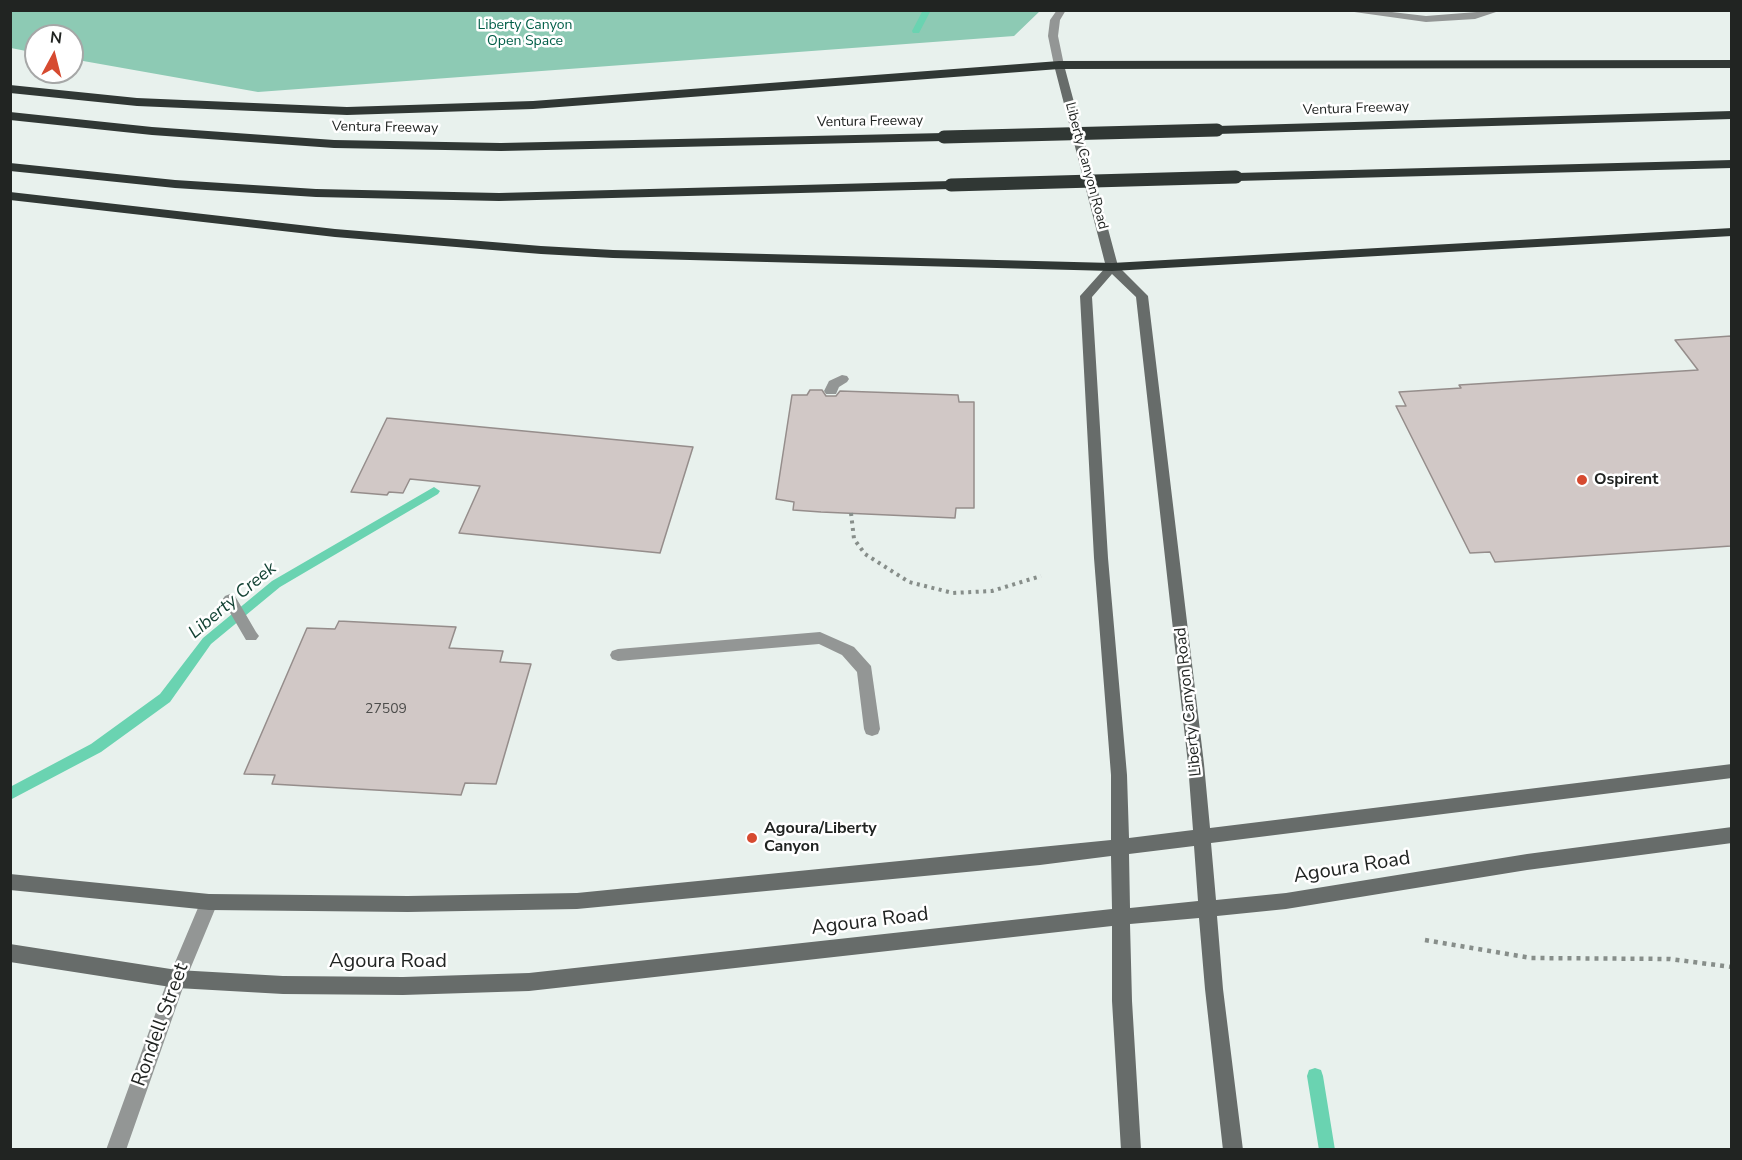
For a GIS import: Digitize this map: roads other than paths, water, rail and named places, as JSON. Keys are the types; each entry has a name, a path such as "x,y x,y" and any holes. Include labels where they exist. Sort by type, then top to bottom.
{"highway":[{"path":"10,89 206,106 347,111 533,105 1059,65 1731,64"},
{"name":"Ventura Freeway","path":"10,116 152,131 334,144 501,147 1218,130 1731,114"},
{"path":"10,167 187,185 316,193 487,196 1731,164"},
{"path":"10,196 335,233 541,250 613,254 1113,267 1731,232"}],"main road":[{"name":"Liberty Canyon Road","path":"1059,65 1113,267 1143,296 1193,741 1214,989 1233,1149"},
{"path":"1113,267 1086,296 1101,558 1119,775 1122,1001 1131,1149"},
{"path":"10,882 209,902 408,904 577,901 765,885 1202,838 1731,771"},
{"name":"Agoura Road","path":"10,953 177,979 283,985 381,986 529,982 1286,901 1527,862 1731,835"}],"street":[{"path":"1059,65 1053,36 1055,20 1062,10"},
{"path":"1344,10 1426,19 1475,16 1498,10"},
{"path":"831,391 834,384 842,379"},
{"path":"230,600 250,634"},
{"path":"618,655 820,638 848,651 865,670 873,729"},
{"name":"Rondell Street","path":"116,1149 177,979 209,902"}],"waterway":[{"name":"Liberty Creek","path":"916,31 927,10"},
{"name":"Liberty Creek","path":"10,794 96,748 165,698 207,641 276,584 434,491"},
{"name":"Liberty Creek","path":"1315,1076 1327,1150"}],"place":[{"name":"Ospirent","path":"1582,480"},
{"name":"Agoura/Liberty Canyon","path":"752,838"}],"park label":[{"name":"Liberty Canyon Open Space","path":"525,34"}]}
